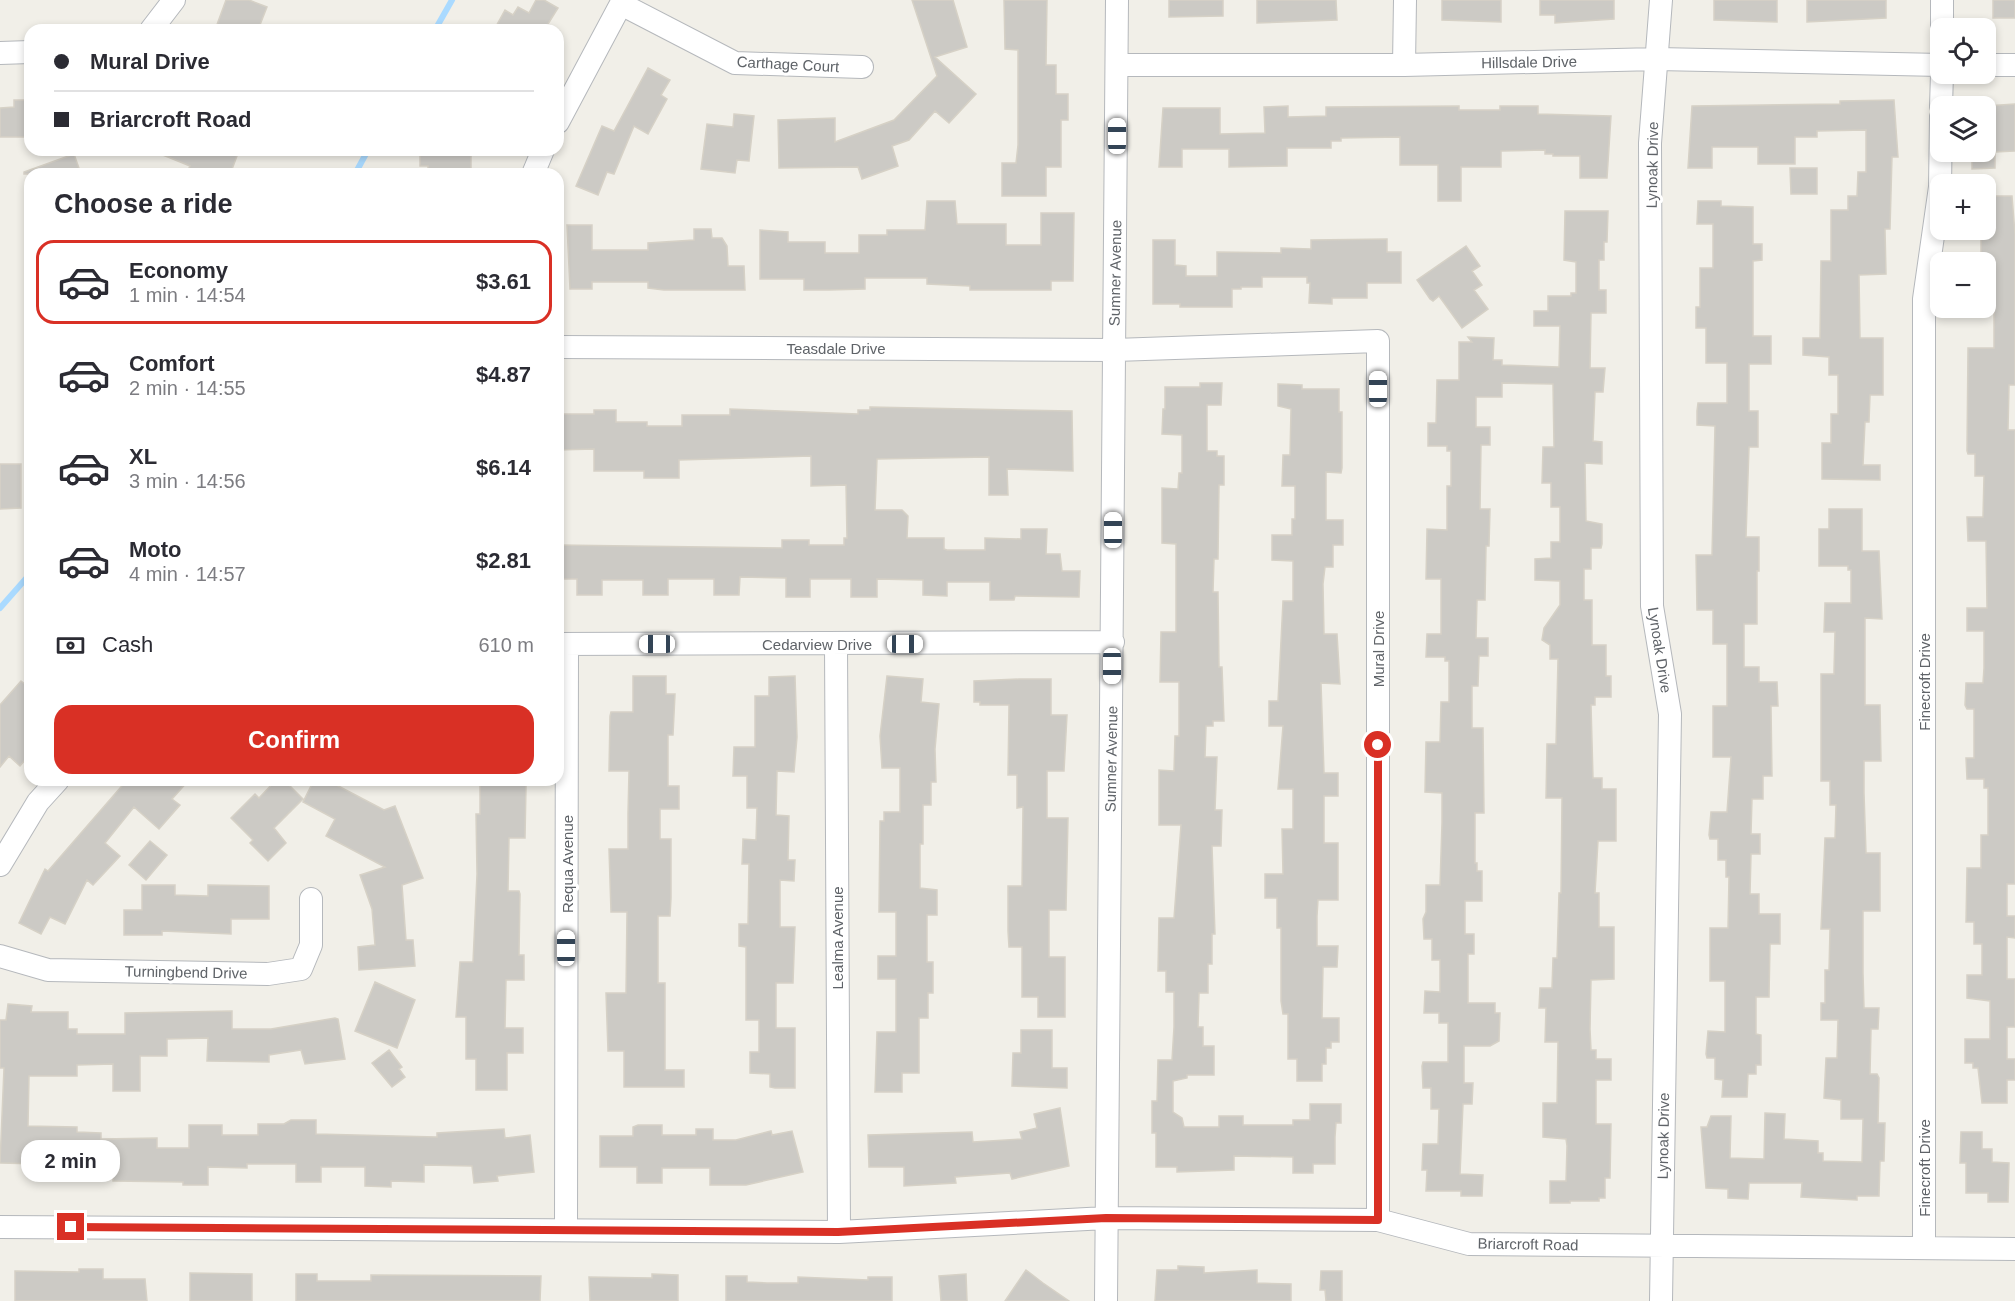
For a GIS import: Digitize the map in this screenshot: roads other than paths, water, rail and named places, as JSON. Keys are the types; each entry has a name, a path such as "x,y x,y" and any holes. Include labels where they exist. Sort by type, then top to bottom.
{"street":[{"path":"156,24 174,0"},
{"name":"Sumner Avenue","path":"1106,1301 1117,0"},
{"path":"1404,65 1405,0"},
{"name":"Lynoak Drive","path":"1661,0 1650,143 1652,606 1670,714 1661,1301"},
{"path":"1942,0 1942,18"},
{"path":"564,111 622,2"},
{"name":"Carthage Court","path":"622,2 735,63 862,67"},
{"path":"0,53 24,52"},
{"name":"Hillsdale Drive","path":"1117,65 1404,65 1657,59 1930,65"},
{"path":"1996,65 2015,65"},
{"name":"Finecroft Drive","path":"1924,1248 1924,299 1940,187 1940,162"},
{"name":"Mural Drive","path":"1115,350 1378,341 1378,1220"},
{"name":"Teasdale Drive","path":"564,347 1115,350"},
{"name":"Cedarview Drive","path":"564,644 1113,642"},
{"name":"Lealma Avenue","path":"836,644 838,1232"},
{"path":"0,865 38,802 53,786"},
{"name":"Requa Avenue","path":"564,786 566,1228"},
{"name":"Turningbend Drive","path":"0,956 48,970 268,974 302,969 311,945 311,899"},
{"name":"Briarcroft Road","path":"0,1227 566,1228 838,1232 1106,1218 1378,1220 1469,1244 2015,1249"}],"waterway":[{"path":"438,24 452,0"},
{"path":"358,168 365,156"},
{"path":"0,608 24,581"}]}
